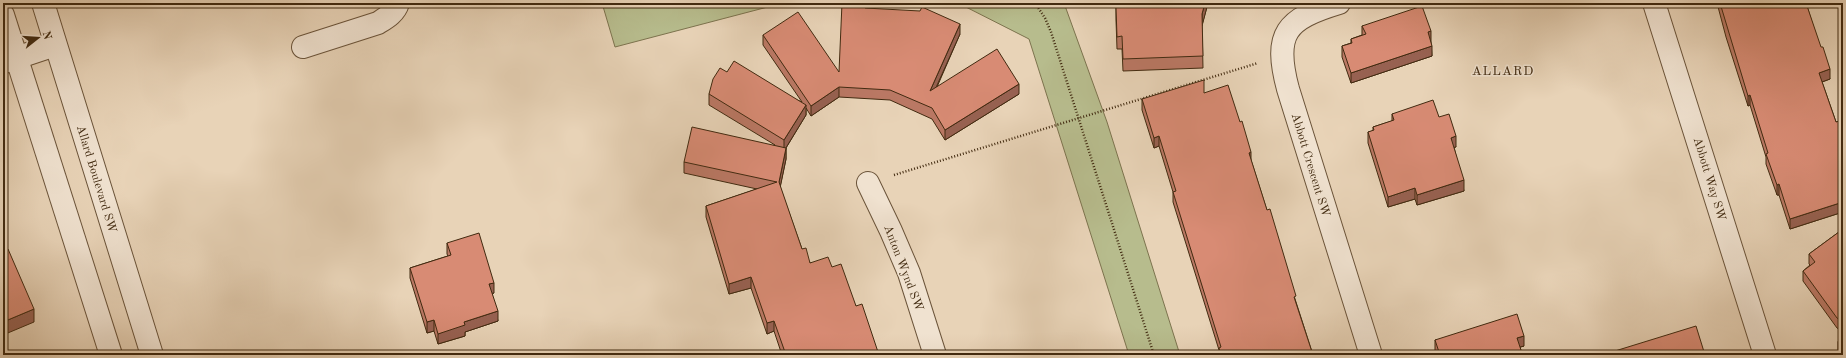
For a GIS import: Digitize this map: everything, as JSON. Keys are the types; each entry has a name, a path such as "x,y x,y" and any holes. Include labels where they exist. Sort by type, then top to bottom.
{"street":[{"name":"Allard Boulevard SW","path":"42,3 152,355"},
{"path":"303,47 378,23 387,18 396,8 398,3"},
{"name":"Abbott Crescent SW","path":"1339,3 1304,17 1291,26 1286,33 1281,56 1288,89 1371,355"},
{"name":"Abbott Way SW","path":"1654,3 1765,355"},
{"path":"3,15 10,60 111,355"},
{"path":"10,60 55,45"},
{"name":"Anton Wynd SW","path":"868,183 909,273 935,355"}],"path":[{"path":"1035,3 1045,18 1051,32 1154,355"},
{"path":"868,183 1281,56"}],"green space":[{"path":"602,3 783,3 615,47"},
{"path":"958,3 1064,3 1107,122 1180,355 1129,355 1029,39"}],"building":[{"path":"842,3 865,3 865,8 920,11 922,7 960,24 930,91 997,49 1019,84 945,130 932,108 890,90 839,87 811,106 763,35 798,12 839,72"},
{"path":"1117,3 1205,3 1202,14 1203,56 1123,59 1122,36 1117,37"},
{"path":"1720,3 1806,3 1830,69 1819,73 1836,122 1843,120 1843,202 1790,219 1779,184 1777,185 1766,154 1768,153 1750,95 1748,96"},
{"path":"1422,6 1431,31 1428,32 1432,46 1351,73 1342,46 1352,43 1351,39 1366,34 1362,26"},
{"path":"734,61 806,105 784,140 709,94 713,79 720,68 727,72"},
{"path":"1204,80 1204,93 1228,85 1240,122 1242,121 1251,152 1249,153 1267,210 1270,209 1296,296 1294,297 1313,355 1221,355 1219,348 1221,347 1173,192 1176,191 1159,136 1154,138 1142,99"},
{"path":"1433,100 1439,117 1449,114 1456,136 1451,138 1464,180 1417,195 1415,188 1388,197 1368,132 1374,130 1373,127 1394,120 1392,114"},
{"path":"692,127 786,148 779,182 802,249 806,248 810,263 828,257 832,267 841,264 856,306 862,304 879,355 786,355 774,321 767,323 751,277 729,284 706,206 777,182 684,162"},
{"path":"1843,229 1843,322 1837,318 1803,271 1815,262 1809,254"},
{"path":"479,233 494,283 489,284 498,311 464,322 465,325 438,334 434,320 427,322 410,268 451,255 447,243"},
{"path":"8,249 34,309 3,322 3,251"},
{"path":"1517,314 1524,336 1517,338 1522,353 1514,355 1440,355 1435,340"},
{"path":"1696,326 1705,355 1602,355"},
{"path":"1843,334 1843,346 1838,342"},
{"path":"3,350 19,355 3,355"}],"district":[{"name":"ALLARD","path":"1503,70"}]}
